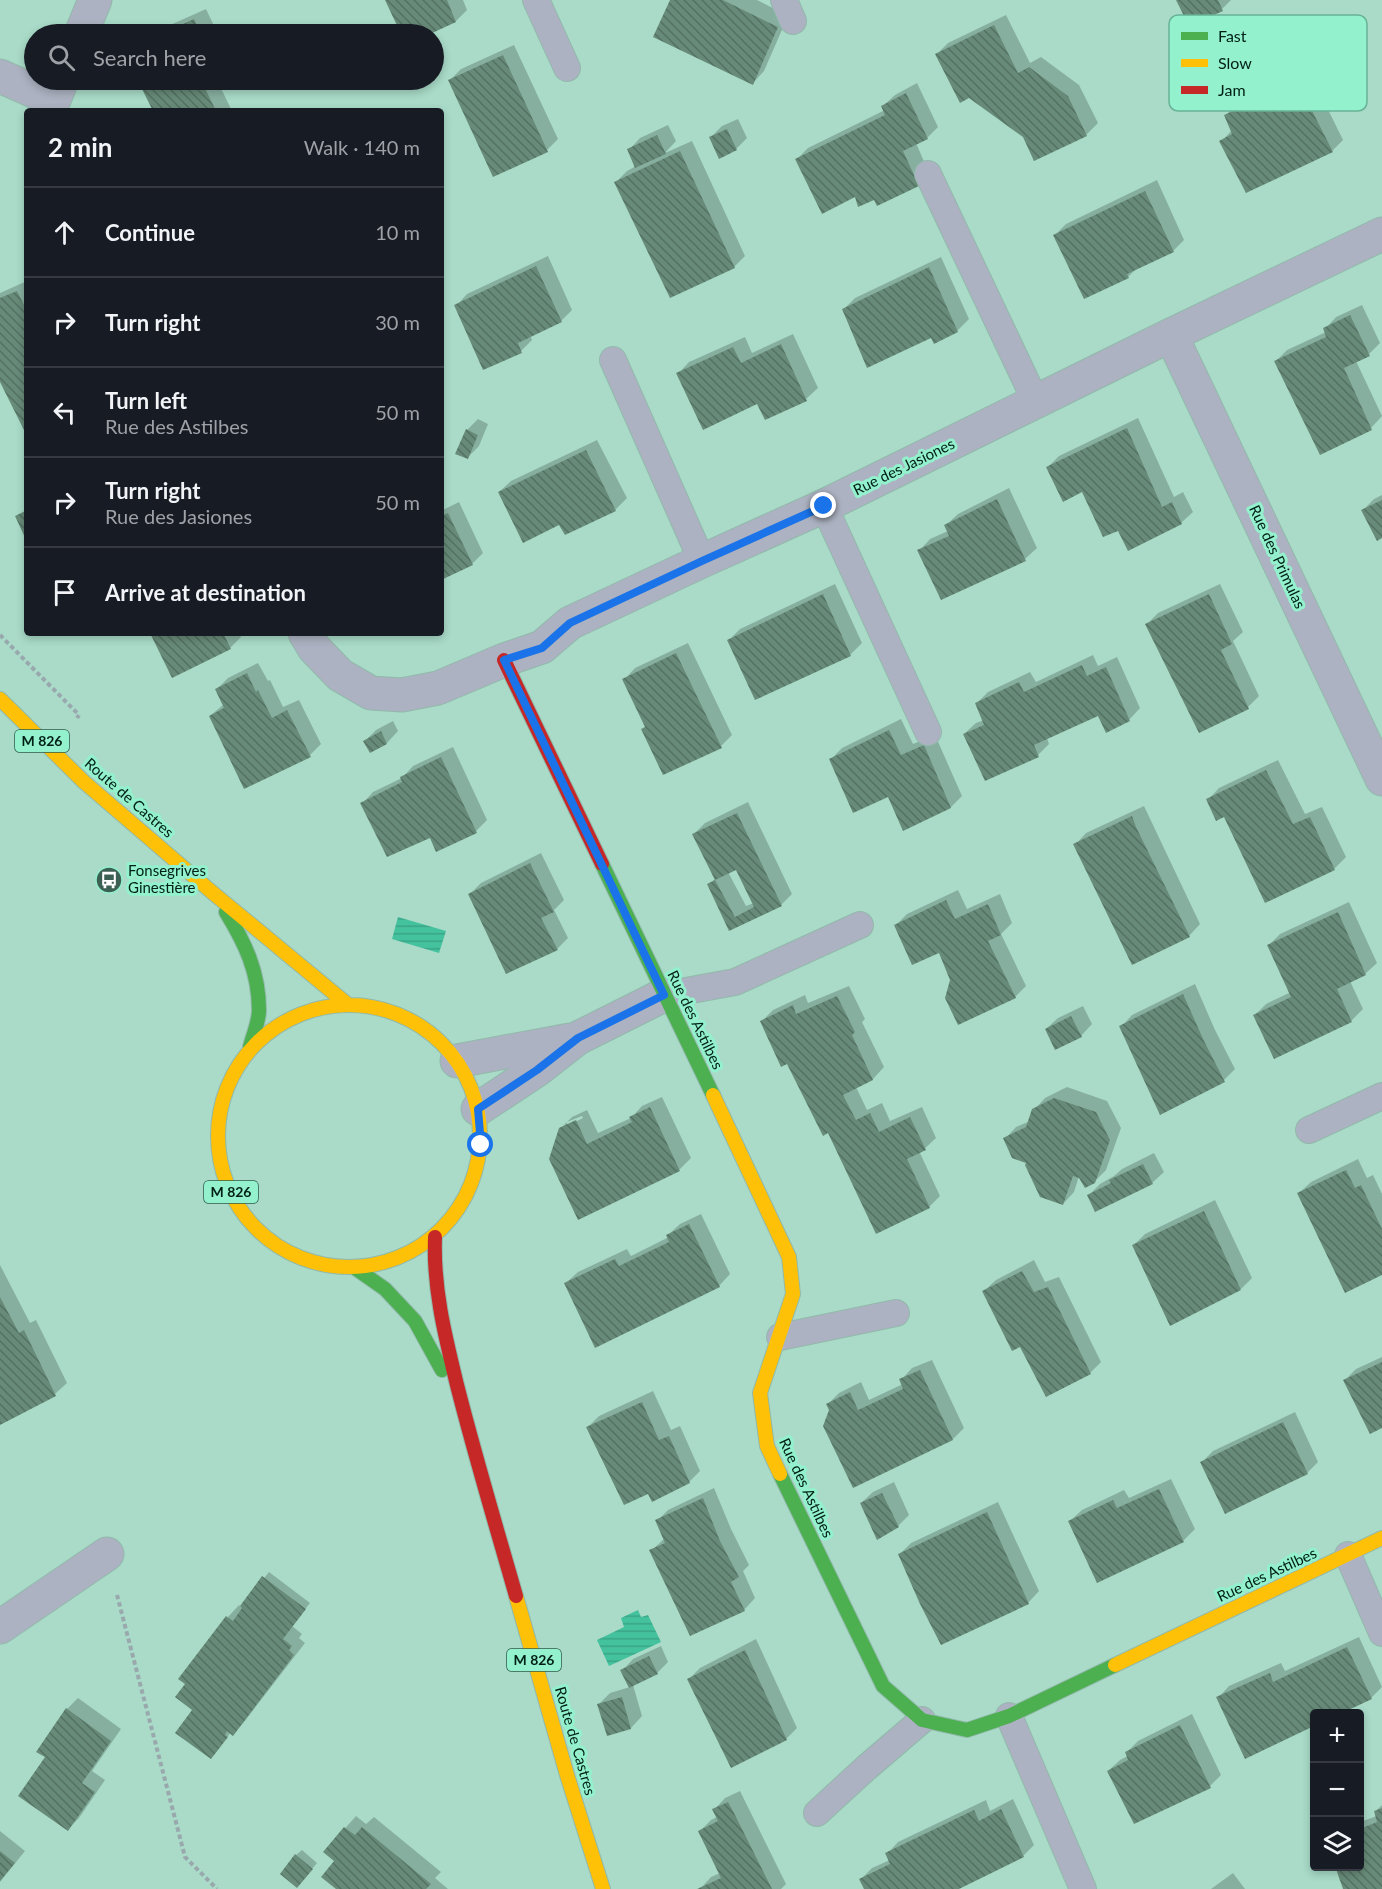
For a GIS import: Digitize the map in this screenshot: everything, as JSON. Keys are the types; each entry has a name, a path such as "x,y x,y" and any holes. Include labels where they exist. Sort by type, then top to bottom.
{"main road":[{"name":"Rue des Astilbes","path":"504,660 777,1227 789,1257 793,1294 760,1393 766,1446 883,1686 922,1720 966,1730 1010,1716 1382,1538"},
{"name":"Route de Castres","path":"0,699 84,782 347,1004"},
{"name":"Route de Castres","path":"213,893 243,939 256,976 259,1012 250,1047"},
{"name":"M 826","path":"347,1004 389,1010 427,1030 457,1061 470,1084 478,1109 481,1145 473,1179 458,1210 435,1236 398,1260 355,1268 312,1263 271,1244 240,1211 221,1172 216,1127 227,1084 250,1047 279,1024 311,1009 347,1004"},
{"name":"Route de Castres","path":"435,1236 434,1266 441,1319 468,1429 567,1775 603,1889"},
{"name":"Route de Castres","path":"355,1268 385,1289 415,1321 439,1362 468,1429"}],"street":[{"path":"85,24 95,0"},
{"path":"0,76 24,85"},
{"path":"39,90 59,97"},
{"name":"Rue des Jasiones","path":"307,636 314,648 340,675 371,693 402,694 438,688 504,660 542,648 570,623 824,506 1382,234"},
{"name":"Rue des Primulas","path":"1172,335 1382,779"},
{"path":"478,1109 537,1070 578,1038 664,995"},
{"path":"457,1061 578,1038"},
{"path":"0,1628 107,1554"}],"lane":[{"path":"536,0 567,68"},
{"path":"928,174 1036,402"},
{"path":"613,360 702,561"},
{"path":"824,506 928,732"},
{"path":"664,995 735,982 861,925"},
{"path":"1309,1130 1382,1096"},
{"path":"780,1338 896,1313"},
{"path":"1348,1555 1382,1633"},
{"path":"1010,1716 1083,1889"},
{"path":"817,1813 922,1720"}],"path":[{"path":"107,1554 184,1857 217,1889"}],"shaded area":[{"path":"398,917 446,931 439,953 392,939"},
{"path":"638,1610 641,1617 648,1615 661,1642 609,1666 597,1640 624,1627 621,1618"}],"building":[{"path":"385,0 447,0 456,22 444,28 444,24 396,24"},
{"path":"670,0 723,0 778,27 753,85 653,37"},
{"path":"1176,0 1218,0 1223,11 1214,15 1184,15"},
{"path":"194,19 196,24 183,24"},
{"path":"994,25 1018,73 1029,67 1068,96 1087,136 1034,161 1023,137 969,98 960,103 935,54"},
{"path":"503,55 548,152 493,177 448,80"},
{"path":"142,90 206,90 215,108 152,108"},
{"path":"906,93 928,139 903,151 919,186 877,206 874,200 858,207 855,197 822,214 795,159 885,115 881,106"},
{"path":"1233,111 1312,111 1333,152 1246,193 1219,141 1232,134 1224,115"},
{"path":"727,129 737,150 719,159 709,137"},
{"path":"657,135 666,154 635,168 627,149"},
{"path":"680,151 735,268 670,298 614,182"},
{"path":"1145,191 1174,252 1127,274 1129,278 1084,299 1053,235"},
{"path":"536,266 562,322 518,343 522,353 483,370 454,305"},
{"path":"929,267 958,332 934,344 931,338 867,368 842,309"},
{"path":"17,291 24,305 24,430 0,382 0,298"},
{"path":"1350,315 1370,356 1344,368 1372,430 1320,455 1274,361 1326,337 1323,328"},
{"path":"781,344 807,401 765,420 757,404 703,430 676,373 733,347 741,363"},
{"path":"1127,428 1162,507 1172,502 1182,524 1128,551 1118,531 1103,537 1082,492 1063,502 1046,467"},
{"path":"466,429 478,435 468,459 455,454"},
{"path":"586,450 616,511 565,535 559,525 523,543 498,492"},
{"path":"997,499 1026,561 941,600 917,550 949,536 944,525"},
{"path":"1382,500 1382,538 1377,541 1361,510"},
{"path":"24,512 24,536 15,516"},
{"path":"448,513 473,565 444,579 444,515"},
{"path":"823,594 851,656 755,700 727,640"},
{"path":"1209,594 1232,644 1221,650 1249,709 1199,733 1145,624"},
{"path":"151,636 224,636 231,649 172,678"},
{"path":"676,653 722,748 663,775 641,729 645,727 622,679"},
{"path":"1082,665 1087,676 1106,667 1130,721 1106,733 1098,716 1034,745 1039,757 985,781 963,734 984,725 975,703 1019,682 1024,692"},
{"path":"247,673 272,718 287,710 311,757 244,789 209,716 224,708 215,689"},
{"path":"889,730 901,755 924,745 951,808 903,831 888,797 853,813 829,759"},
{"path":"381,731 387,744 370,753 363,741"},
{"path":"441,757 477,833 436,852 430,838 387,857 360,803 402,782 400,777"},
{"path":"1266,770 1293,824 1310,817 1335,870 1265,903 1224,817 1216,821 1206,799"},
{"path":"737,813 782,906 729,931 707,884 715,880 692,834","holes":["736,870 754,907 735,917 715,880"]},
{"path":"1132,816 1190,937 1132,965 1073,844"},
{"path":"530,863 554,912 541,918 558,950 506,974 468,894"},
{"path":"946,900 955,919 988,904 1001,935 988,941 1016,998 958,1025 945,998 950,980 939,953 912,965 894,925"},
{"path":"1338,912 1366,975 1337,989 1352,1022 1274,1059 1253,1015 1291,997 1267,945"},
{"path":"1183,994 1225,1082 1160,1115 1119,1026"},
{"path":"837,996 855,1032 852,1035 873,1080 843,1095 856,1120 870,1113 879,1132 910,1117 926,1150 907,1159 930,1208 876,1234 828,1133 823,1136 787,1064 781,1067 760,1021 793,1005 796,1014"},
{"path":"1071,1016 1082,1037 1055,1050 1045,1029"},
{"path":"1054,1098 1096,1112 1110,1140 1095,1183 1085,1188 1079,1178 1073,1176 1063,1205 1040,1197 1026,1163 1012,1158 1003,1138 1026,1127 1032,1109"},
{"path":"650,1107 680,1171 578,1220 549,1159 559,1128 576,1120 587,1144 632,1122 629,1117"},
{"path":"1143,1164 1153,1184 1095,1212 1087,1195 1111,1183 1109,1180"},
{"path":"1346,1170 1355,1188 1361,1185 1382,1229 1382,1275 1345,1293 1297,1193"},
{"path":"1204,1211 1241,1290 1170,1326 1132,1245"},
{"path":"689,1224 720,1287 595,1348 564,1283 615,1259 619,1266 669,1242 666,1235"},
{"path":"1022,1271 1034,1292 1048,1287 1091,1374 1046,1397 1020,1347 1012,1351 982,1291"},
{"path":"0,1297 19,1333 24,1330 56,1396 0,1425"},
{"path":"1382,1362 1382,1428 1370,1434 1343,1380"},
{"path":"920,1370 953,1440 853,1488 823,1426 829,1410 826,1404 850,1392 858,1410 903,1389 899,1379"},
{"path":"642,1402 659,1440 669,1436 690,1483 652,1502 648,1494 624,1505 586,1427"},
{"path":"1283,1422 1308,1474 1225,1514 1200,1462"},
{"path":"1159,1489 1184,1542 1097,1583 1068,1521 1113,1500 1117,1508"},
{"path":"882,1493 899,1527 877,1540 860,1503"},
{"path":"703,1498 720,1541 739,1577 731,1582 745,1611 690,1636 649,1550 665,1543 655,1520"},
{"path":"987,1512 1029,1604 941,1645 898,1554"},
{"path":"262,1576 306,1609 283,1639 292,1646 289,1650 294,1655 233,1736 227,1731 225,1735 228,1737 211,1759 175,1733 192,1710 175,1697 185,1684 178,1679 226,1616 233,1621 242,1608 240,1606"},
{"path":"1347,1647 1372,1699 1351,1709 1310,1709 1310,1728 1245,1759 1216,1697 1270,1673 1273,1682"},
{"path":"745,1650 787,1740 731,1768 687,1679"},
{"path":"649,1656 658,1674 629,1688 620,1670"},
{"path":"622,1697 631,1729 607,1736 597,1704"},
{"path":"66,1708 111,1741 82,1783 95,1792 68,1831 18,1796 45,1757 36,1752"},
{"path":"1180,1725 1211,1788 1134,1824 1107,1771 1128,1760 1125,1752"},
{"path":"728,1802 772,1889 697,1889 721,1878 698,1831 718,1821 712,1809"},
{"path":"1382,1808 1382,1889 1343,1889 1337,1871 1364,1871 1364,1827 1377,1822 1374,1811"},
{"path":"1001,1809 1024,1857 959,1889 864,1889 859,1879 890,1864 885,1853 974,1810 979,1821"},
{"path":"344,1827 355,1835 362,1827 431,1884 426,1889 336,1889 321,1877 334,1861 323,1852"},
{"path":"0,1851 15,1863 0,1881"},
{"path":"295,1854 313,1869 297,1888 280,1874"}],"traffic: fast":[{"path":"602,864 713,1095"},
{"path":"226,912 250,958 257,983 259,1015 250,1047"},
{"path":"355,1268 385,1289 415,1321 442,1370"},
{"path":"780,1474 883,1686 922,1720 967,1730 1009,1716 1115,1665"}],"traffic: slow":[{"path":"0,699 84,782 347,1004"},
{"path":"336,1005 362,1005 387,1010 411,1020 442,1043 465,1074 475,1098 480,1136 475,1174 465,1198 442,1229 411,1252 387,1262 362,1267 336,1267 311,1262 287,1252 266,1238 247,1219 233,1198 223,1174 218,1149 218,1123 223,1098 233,1074 247,1053 266,1034 287,1020 311,1010 336,1005"},
{"path":"713,1095 789,1257 793,1294 760,1393 767,1446 780,1474"},
{"path":"1115,1665 1382,1538"},
{"path":"516,1596 567,1775 603,1889"}],"traffic: jam":[{"path":"504,660 602,864"},
{"path":"435,1237 438,1293 448,1348 516,1596"}],"place":[{"name":"Fonsegrives Ginestière","path":"109,880"}],"route":[{"path":"481,1145 478,1109 537,1070 578,1038 664,995 504,660 542,648 570,623 824,506"}]}
